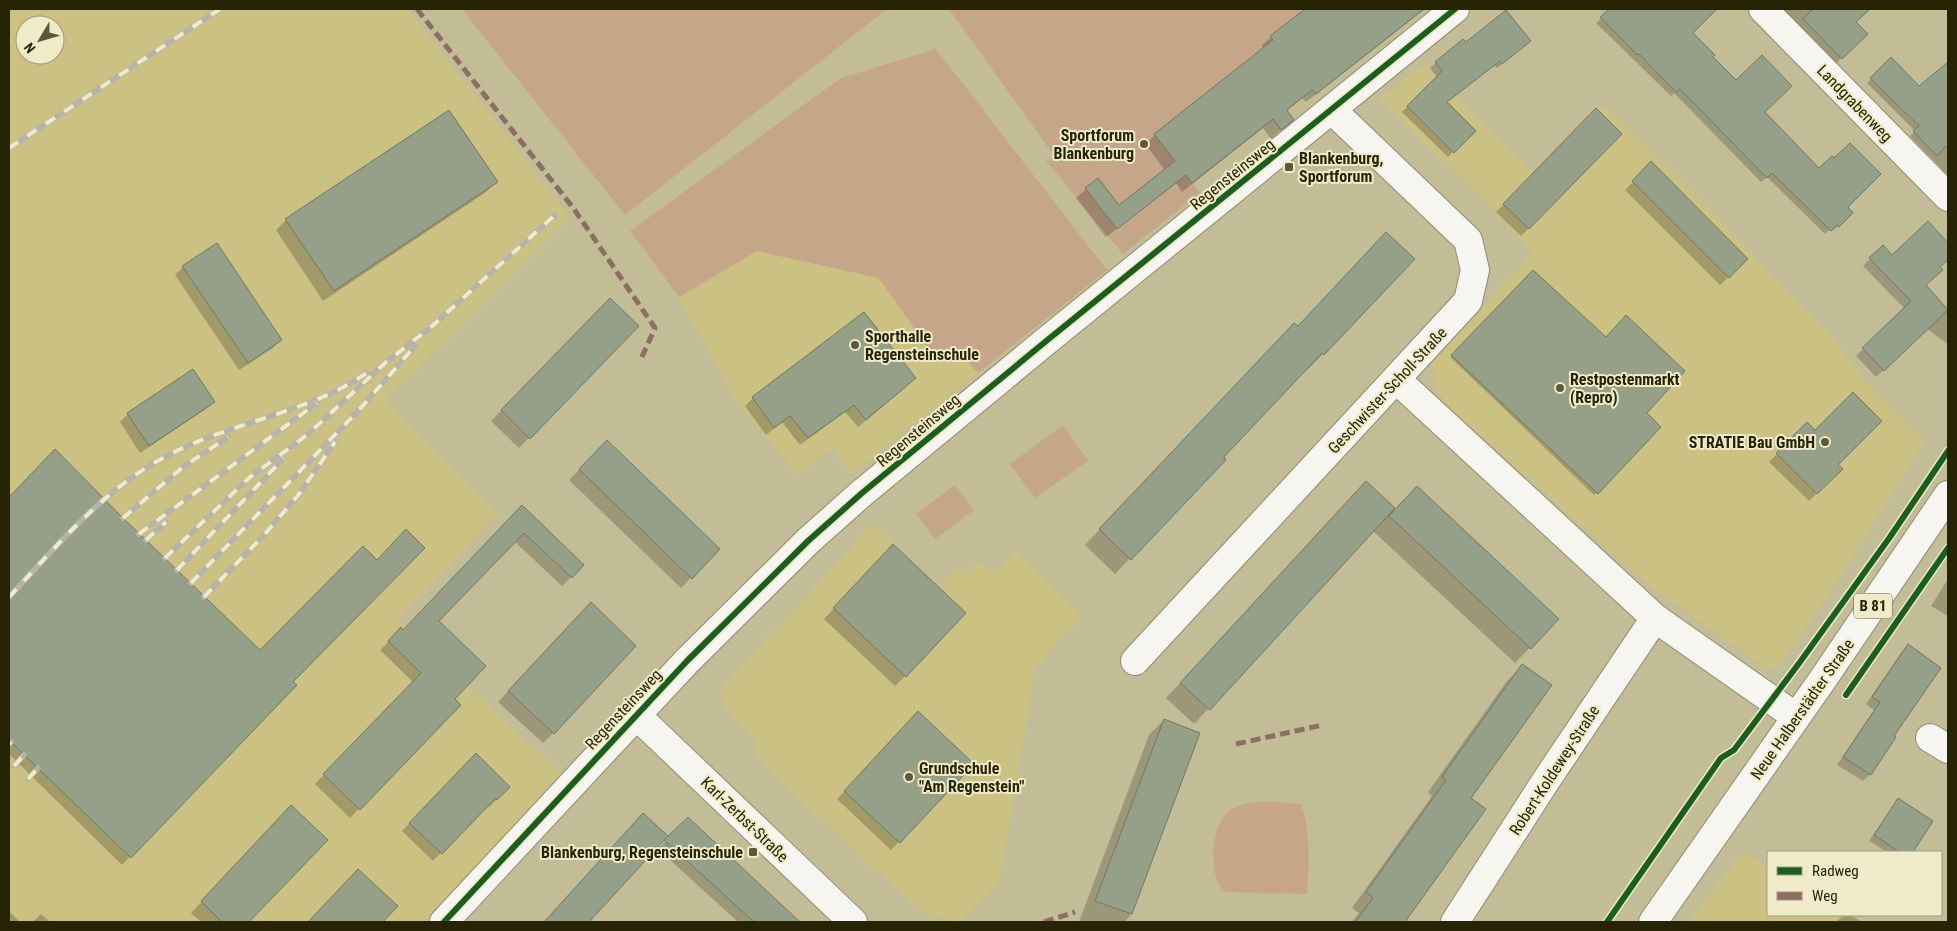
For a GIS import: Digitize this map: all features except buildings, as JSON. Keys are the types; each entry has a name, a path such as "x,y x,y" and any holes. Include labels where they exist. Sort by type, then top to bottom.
{"street":[{"name":"Regensteinsweg","path":"444,922 716,631 808,541 1045,342 1455,9"},
{"name":"Landgrabenweg","path":"1763,9 1948,197"},
{"name":"Geschwister-Scholl-Straße","path":"1135,661 1397,380 1468,301 1474,270 1468,240 1332,110"},
{"path":"1397,380 1655,618 1796,717"},
{"name":"Neue Halberstädter Straße","path":"1652,922 1911,552 1948,495"},
{"name":"Robert-Koldewey-Straße","path":"1455,922 1547,779 1655,618"},
{"name":"Karl-Zerbst-Straße","path":"636,715 853,922"}],"shaded area":[{"path":"9,9 407,9 570,217 386,400 498,515 397,620 563,775 425,922 9,922"},
{"path":"462,9 887,9 625,215"},
{"name":"Sportforum Blankenburg","path":"949,9 1424,9 1316,94 1312,90 1287,110 1294,120 1281,130 1273,120 1193,183 1200,193 1123,254 1046,161 1055,157"},
{"path":"936,49 1107,270 978,373 959,352 935,358 879,278 757,251 679,297 630,231 841,78"},
{"path":"1424,64 1536,175 1606,105 1832,337 1866,382 1925,440 1846,567 1781,663 1770,671 1650,586 1452,410 1435,388 1433,362 1532,253 1505,222 1379,99"},
{"path":"757,251 879,278 935,358 959,352 978,373 851,474 832,448 798,474 739,407 679,297"},
{"path":"1063,425 1088,461 1035,498 1010,464"},
{"path":"955,485 974,510 935,539 916,514"},
{"path":"873,523 938,586 956,567 965,576 980,562 994,572 1016,550 1082,616 1035,668 999,883 960,922 949,922 939,913 932,921 806,806 753,752 759,744 727,711 720,690"},
{"path":"1262,801 1301,804 1308,837 1307,894 1225,892 1219,884 1215,875 1213,856 1216,835 1223,818 1236,807"},
{"path":"1743,852 1767,866 1767,916 1854,916 1864,922 1688,922"}],"railway":[{"path":"9,148 220,9"},
{"path":"165,558 250,477 307,435 385,363 431,327 555,215"},
{"path":"191,583 359,410 415,346"},
{"path":"9,597 80,522 139,472 161,459 225,431 313,401 338,390 367,373"},
{"path":"139,534 317,403"},
{"path":"123,518 183,467 228,437"},
{"path":"204,597 265,534 299,494 335,442"},
{"path":"177,570 284,458"},
{"path":"146,540 166,522"},
{"path":"14,766 24,755"},
{"path":"28,779 38,768"}],"marked path":[{"path":"417,9 574,209 655,328 641,359"},
{"path":"1236,744 1323,725"},
{"path":"1044,922 1075,912"}],"cycle path":[{"path":"444,922 687,661 808,541 862,493 1045,342 1455,9"},
{"path":"1607,922 1721,758 1734,750 1800,662 1890,537 1948,451"},
{"path":"1846,695 1948,548"}],"place":[{"name":"Sportforum Blankenburg","path":"1144,144"},
{"name":"Blankenburg, Sportforum","path":"1289,167"},
{"name":"Sporthalle Regensteinschule","path":"855,345"},
{"name":"Restpostenmarkt (Repro)","path":"1560,388"},
{"name":"STRATIE Bau GmbH","path":"1825,442"},
{"name":"Grundschule \"Am Regenstein\"","path":"909,777"},
{"name":"Blankenburg, Regensteinschule","path":"753,852"}]}
